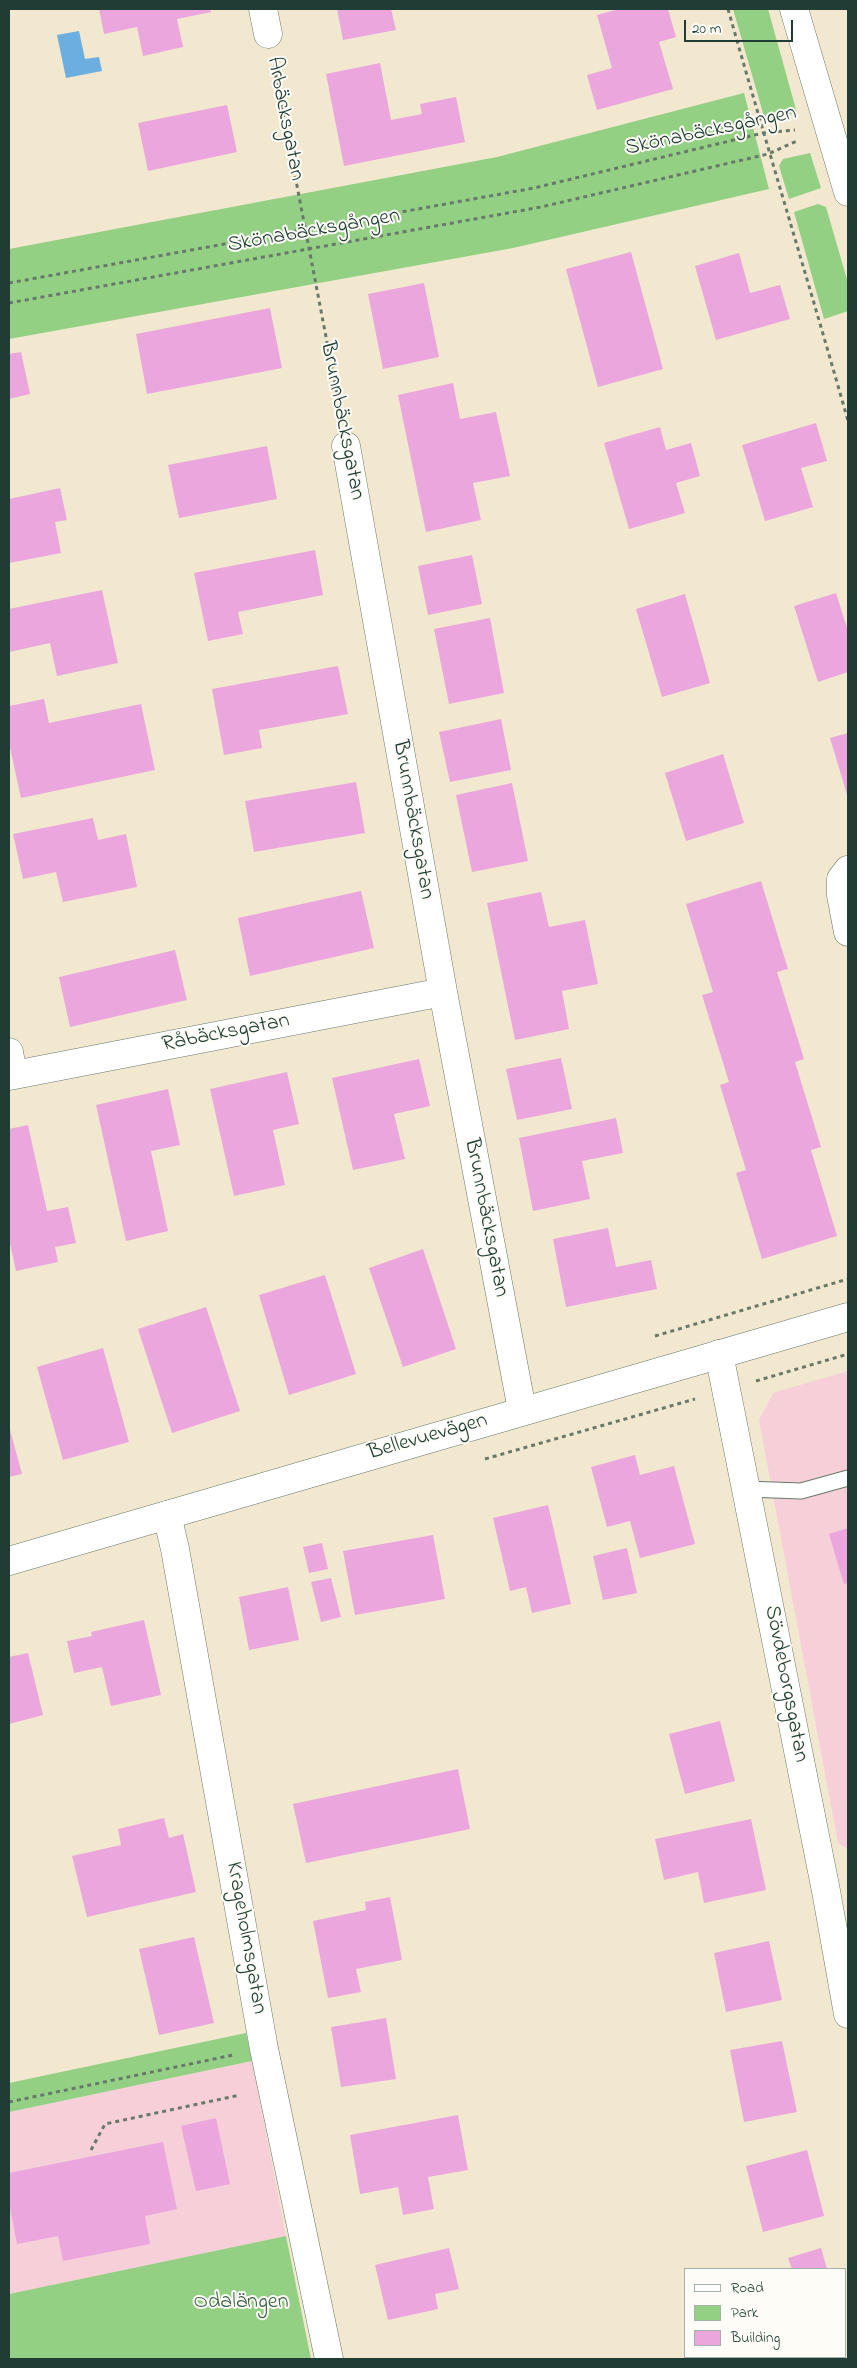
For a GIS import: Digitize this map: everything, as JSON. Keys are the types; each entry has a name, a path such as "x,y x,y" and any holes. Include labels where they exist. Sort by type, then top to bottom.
{"street":[{"path":"794,9 848,192"},
{"name":"Brunnbäcksgatan","path":"346,446 443,992 522,1410"},
{"path":"848,870 841,879 848,932"},
{"name":"Råbäcksgatan","path":"10,1068 443,992"},
{"name":"Bellevuevägen","path":"9,1561 522,1410 848,1317"},
{"name":"Sövdeborgsgatan","path":"719,1354 746,1489 837,1888 848,2014"},
{"name":"Krageholmsgatan","path":"167,1515 175,1549 264,2048 329,2359"}],"lane":[{"path":"746,1489 801,1491 848,1478"}],"path":[{"path":"728,9 768,154 791,220 848,421"},
{"name":"Arbäcksgatan","path":"266,21 305,229"},
{"name":"Skönabäcksgången","path":"9,283 534,188 763,133 829,126"},
{"name":"Skönabäcksgången","path":"9,303 541,206 768,154 829,126"},
{"name":"Brunnbäcksgatan","path":"305,229 346,446"},
{"path":"9,2102 264,2048"},
{"path":"91,2150 105,2124 273,2088"}],"shaded area":[{"path":"848,1371 848,1849 838,1843 759,1420 773,1393"},
{"path":"252,2061 286,2236 9,2294 9,2112"}],"green space":[{"path":"733,9 768,9 797,113 765,120"},
{"path":"744,93 769,189 513,248 9,339 9,249 497,157"},
{"path":"810,153 821,188 789,199 779,166 783,159"},
{"path":"818,204 826,207 848,283 848,311 824,319 794,212"},
{"path":"246,2033 252,2061 9,2112 9,2083"},
{"name":"Odalängen","path":"286,2236 311,2359 9,2359 9,2294"}],"water":[{"path":"79,31 85,59 99,57 102,71 66,78 57,35"}],"building":[{"path":"99,9 210,9 211,12 177,19 183,47 143,56 137,27 104,34"},
{"path":"337,9 391,9 396,30 343,40"},
{"path":"619,9 668,9 676,37 659,42 673,89 597,110 587,75 612,68 597,15"},
{"path":"380,63 391,120 422,114 420,104 456,97 465,142 344,166 326,74"},
{"path":"227,105 237,152 148,171 138,123"},
{"path":"631,252 663,369 598,387 566,269"},
{"path":"739,253 750,293 780,285 790,319 716,340 695,266"},
{"path":"424,283 439,357 383,369 368,294"},
{"path":"270,308 282,368 147,394 136,334"},
{"path":"21,352 30,394 9,399 9,354"},
{"path":"453,383 460,419 496,412 510,476 473,483 481,520 426,532 398,395"},
{"path":"816,423 827,461 801,468 813,507 765,521 742,445"},
{"path":"660,427 666,450 691,443 700,476 676,483 685,513 629,529 604,443"},
{"path":"267,446 277,499 179,518 168,465"},
{"path":"60,488 67,520 55,522 61,553 9,563 9,499"},
{"path":"315,550 323,595 238,612 243,634 208,641 194,573"},
{"path":"472,555 482,604 428,615 418,566"},
{"path":"102,590 118,663 57,676 50,643 9,652 9,609"},
{"path":"836,593 848,631 848,672 818,682 794,606"},
{"path":"685,594 710,683 662,697 636,609"},
{"path":"490,618 504,693 449,704 434,629"},
{"path":"338,666 348,714 259,730 262,748 224,755 212,689"},
{"path":"44,699 49,723 141,704 155,770 21,798 9,743 9,706"},
{"path":"501,719 511,770 450,782 439,732"},
{"path":"848,733 848,798 830,738"},
{"path":"723,754 744,823 686,841 665,773"},
{"path":"356,782 365,833 254,852 245,801"},
{"path":"512,783 528,861 472,872 456,795"},
{"path":"93,818 98,840 126,834 137,887 63,902 56,872 23,879 13,834"},
{"path":"761,881 788,969 777,972 804,1059 795,1062 821,1147 811,1150 837,1236 762,1259 736,1173 746,1170 720,1085 729,1082 702,995 713,992 686,904"},
{"path":"361,891 374,948 250,976 238,918"},
{"path":"541,892 549,927 585,920 598,984 562,991 569,1029 515,1040 487,903"},
{"path":"175,950 187,1000 70,1027 59,977"},
{"path":"561,1058 572,1109 517,1120 506,1069"},
{"path":"419,1059 430,1106 394,1114 405,1159 353,1170 332,1078"},
{"path":"287,1072 299,1124 273,1130 285,1185 234,1196 210,1089"},
{"path":"168,1089 180,1145 151,1151 168,1231 126,1241 96,1105"},
{"path":"616,1118 623,1153 582,1161 590,1199 533,1211 519,1138"},
{"path":"28,1125 47,1211 68,1207 76,1243 55,1247 58,1262 16,1271 9,1239 9,1129"},
{"path":"608,1228 616,1267 651,1260 657,1289 566,1307 553,1239"},
{"path":"423,1249 456,1349 403,1367 369,1268"},
{"path":"325,1275 356,1374 289,1395 259,1295"},
{"path":"206,1307 240,1411 172,1433 138,1329"},
{"path":"103,1348 129,1442 63,1460 37,1367"},
{"path":"9,1426 22,1474 9,1477"},
{"path":"635,1455 640,1475 674,1466 695,1544 640,1558 630,1521 607,1527 591,1467"},
{"path":"548,1505 571,1604 532,1613 526,1587 510,1591 493,1518"},
{"path":"848,1528 848,1583 844,1584 829,1534"},
{"path":"433,1535 445,1599 355,1615 343,1551"},
{"path":"322,1543 328,1569 309,1573 303,1547"},
{"path":"627,1548 637,1593 603,1600 593,1556"},
{"path":"331,1578 341,1617 321,1622 311,1582"},
{"path":"288,1587 299,1640 249,1650 239,1597"},
{"path":"144,1620 161,1695 111,1706 102,1667 74,1673 67,1641 92,1636 91,1632"},
{"path":"28,1653 43,1715 9,1724 9,1657"},
{"path":"720,1721 735,1781 685,1794 669,1734"},
{"path":"458,1769 470,1829 306,1863 293,1804"},
{"path":"164,1818 169,1838 183,1834 196,1892 87,1917 72,1856 121,1845 118,1829"},
{"path":"751,1819 766,1890 704,1903 698,1872 664,1880 655,1839"},
{"path":"390,1897 402,1960 356,1969 361,1992 328,1998 313,1921 366,1910 365,1902"},
{"path":"194,1937 214,2023 159,2035 139,1949"},
{"path":"769,1941 782,2000 726,2012 714,1953"},
{"path":"386,2018 396,2079 341,2087 331,2027"},
{"path":"782,2041 797,2112 744,2122 730,2050"},
{"path":"458,2115 468,2170 428,2177 434,2209 403,2215 398,2187 360,2194 350,2135"},
{"path":"216,2118 230,2184 196,2191 181,2126"},
{"path":"163,2142 177,2209 145,2216 150,2244 63,2261 58,2236 17,2244 9,2202 9,2173"},
{"path":"807,2150 824,2216 763,2232 746,2166"},
{"path":"449,2248 459,2289 435,2294 438,2309 388,2320 375,2265"},
{"path":"821,2248 827,2268 792,2268 788,2258"}]}
